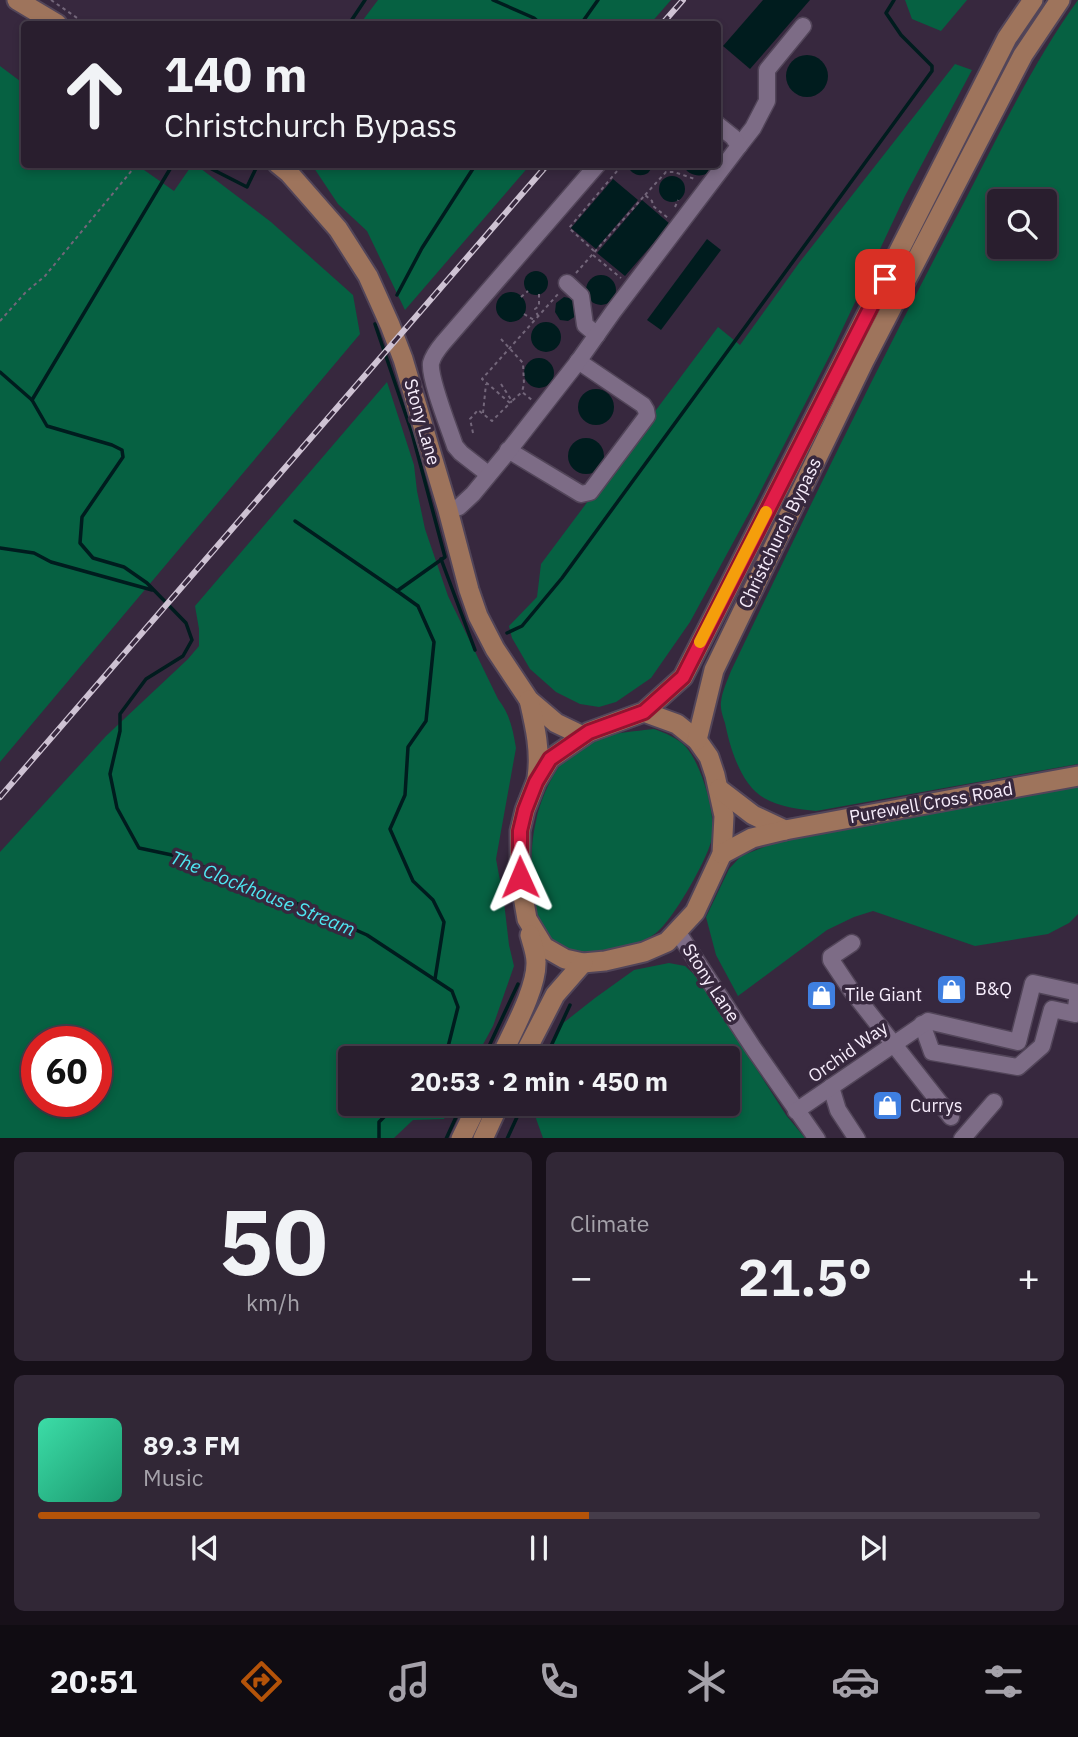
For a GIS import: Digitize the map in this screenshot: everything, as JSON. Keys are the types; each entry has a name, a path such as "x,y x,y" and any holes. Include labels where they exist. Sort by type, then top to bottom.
{"main road":[{"path":"17,0 52,21"},
{"name":"Christchurch Bypass","path":"644,712 683,677 1007,38 1032,0"},
{"name":"Christchurch Bypass","path":"697,740 714,670 864,361 1023,55 1060,0"},
{"name":"Stony Lane","path":"283,168 338,229 368,276 404,359 478,616 495,649 529,700 556,723 583,736"},
{"name":"Stony Lane","path":"529,700 536,730 539,762 536,782"},
{"path":"506,1046 533,982 536,962 527,919 520,877 520,831 536,782 550,759 583,736 644,712 677,724 697,740 709,757 719,789 724,816 722,854 695,912 667,942 644,952 583,963 565,959 544,947 527,919"},
{"name":"Purewell Cross Road","path":"722,854 752,838 785,830 1078,776"},
{"path":"719,789 753,815 785,830"},
{"path":"529,1046 555,995 583,963"},
{"path":"461,1138 472,1116"},
{"path":"483,1138 494,1116"}],"street":[{"path":"448,510 459,507 473,494 578,361 753,128 767,101 767,70 803,26"},
{"path":"721,127 739,146"},
{"path":"488,474 455,446 432,376 431,362 436,351 594,168"},
{"path":"567,283 581,296 585,325 597,335"},
{"path":"508,450 582,494 590,492 608,470 647,416 646,410 643,405 578,361"},
{"name":"Stony Lane","path":"677,931 816,1138"},
{"path":"852,943 831,957 831,960 951,1117"},
{"path":"1033,983 1078,993 1075,1014 1052,1009 1042,1046 1018,1067 932,1052 922,1024 928,1021 1018,1042 1033,983"},
{"name":"Orchid Way","path":"796,1111 922,1024"},
{"path":"831,1087 838,1110 856,1138"},
{"path":"962,1138 993,1102"}],"path":[{"path":"51,0 82,21"},
{"path":"0,321 25,293 45,276 136,168"},
{"path":"618,168 614,177 569,228 623,279 634,285"},
{"path":"671,172 672,168"},
{"path":"645,195 666,172 690,177 708,187"},
{"path":"521,297 527,291"},
{"path":"539,294 538,306 535,309 539,316"},
{"path":"524,314 535,321"},
{"path":"473,433 470,419 478,410 492,421 522,392 523,363 500,339"},
{"path":"483,414 486,383"},
{"path":"501,384 512,401"},
{"path":"522,392 542,407"}],"green space":[{"path":"378,0 671,0 653,21 362,21"},
{"path":"905,0 967,0 941,31 912,19"},
{"path":"1078,0 1078,764 816,811 776,804 756,792 738,765 721,710 725,687 814,498 900,326 1045,51"},
{"path":"955,64 972,70 905,196 833,349 754,504 690,622 651,678 616,702 599,707 580,704 556,692 530,669 512,638 509,626 537,597 541,564 718,327 740,345 799,263"},
{"path":"0,66 21,82 21,168 141,168 174,191 190,168 200,168 271,222 353,295 360,334 0,762"},
{"path":"314,168 527,168 405,310 367,231 338,204"},
{"path":"387,382 414,465 425,529 448,596 512,729 516,748 496,859 514,966 493,1026 482,1046 338,1046 338,1116 446,1116 444,1119 413,1120 394,1138 0,1138 0,852 106,736 188,659 199,646 195,606"},
{"path":"654,729 683,744 698,766 712,820 713,832 708,851 679,904 656,933 639,942 607,950 591,952 567,948 554,941 541,925 533,896 532,848 538,812 545,793 560,765 580,745 611,735"},
{"path":"1078,786 1078,914 1069,923 1048,934 975,946 873,911 827,930 738,996 716,955 706,917 729,869 741,856 787,838"},
{"path":"669,963 685,966 699,979 786,1115 805,1138 543,1138 535,1116 740,1116 740,1046 551,1046 562,1024 634,970"}],"shaded area":[{"path":"763,0 810,0 750,69 723,46"},
{"path":"807,55 822,61 828,76 822,91 807,97 792,91 786,76 792,61"},
{"path":"629,168 652,168 648,173 641,175"},
{"path":"684,168 714,168 699,176"},
{"path":"672,176 681,180 685,189 681,198 672,202 663,198 659,189 663,180"},
{"path":"613,179 638,200 596,249 571,228"},
{"path":"642,200 670,224 625,276 597,253"},
{"path":"707,239 721,250 661,330 647,320"},
{"path":"536,271 545,274 548,283 545,292 536,295 527,292 524,283 527,274"},
{"path":"601,275 611,280 616,290 611,300 601,305 591,300 586,290 591,280"},
{"path":"511,292 521,297 526,307 521,317 511,322 501,317 496,307 501,297"},
{"path":"564,297 574,299 576,316 568,321 560,320 555,312 556,303"},
{"path":"546,322 556,327 561,337 556,347 546,352 536,347 531,337 536,327"},
{"path":"539,358 549,363 554,373 549,383 539,388 529,383 524,373 529,363"},
{"path":"596,389 609,394 614,407 609,420 596,425 583,420 578,407 583,394"},
{"path":"586,438 599,443 604,456 599,469 586,474 573,469 568,456 573,443"}],"waterway":[{"path":"351,21 365,0"},
{"path":"493,0 538,21"},
{"path":"583,21 598,0"},
{"path":"507,633 522,626 562,578 932,71 932,66 901,35 886,13 894,0"},
{"path":"32,400 171,168"},
{"path":"210,168 247,187 256,168"},
{"path":"397,295 422,248 473,168"},
{"path":"375,324 412,433 445,557 397,591 418,606 434,642 426,721 408,747 405,795 390,829 413,881 433,900 444,922 435,979"},
{"name":"The Clockhouse Stream","path":"0,372 32,400 47,426 122,450 123,457 82,517 80,543 93,558 124,567 147,583 186,623 192,640 183,656 146,679 120,714 120,731 110,774 117,808 139,848 172,855 280,896 367,935 452,991 458,1007 448,1046"},
{"path":"295,521 397,591"},
{"path":"0,548 34,553 51,562 152,590"},
{"path":"441,559 475,650"},
{"path":"489,1046 518,984"},
{"path":"551,1046 570,1005"},
{"name":"The Clockhouse Stream","path":"379,1138 379,1122 385,1116"},
{"path":"446,1138 457,1116"},
{"path":"507,1138 518,1116"}],"railway":[{"path":"665,21 683,0"},
{"path":"0,797 545,168"}],"slow traffic":[{"path":"700,642 766,512"}],"place":[{"name":"B&Q","path":"952,989"},
{"name":"Tile Giant","path":"822,995"},
{"name":"Currys","path":"887,1106"}],"route":[{"path":"520,877 520,831 525,810 536,782 550,759 589,732 644,712 683,677 885,279"}]}
